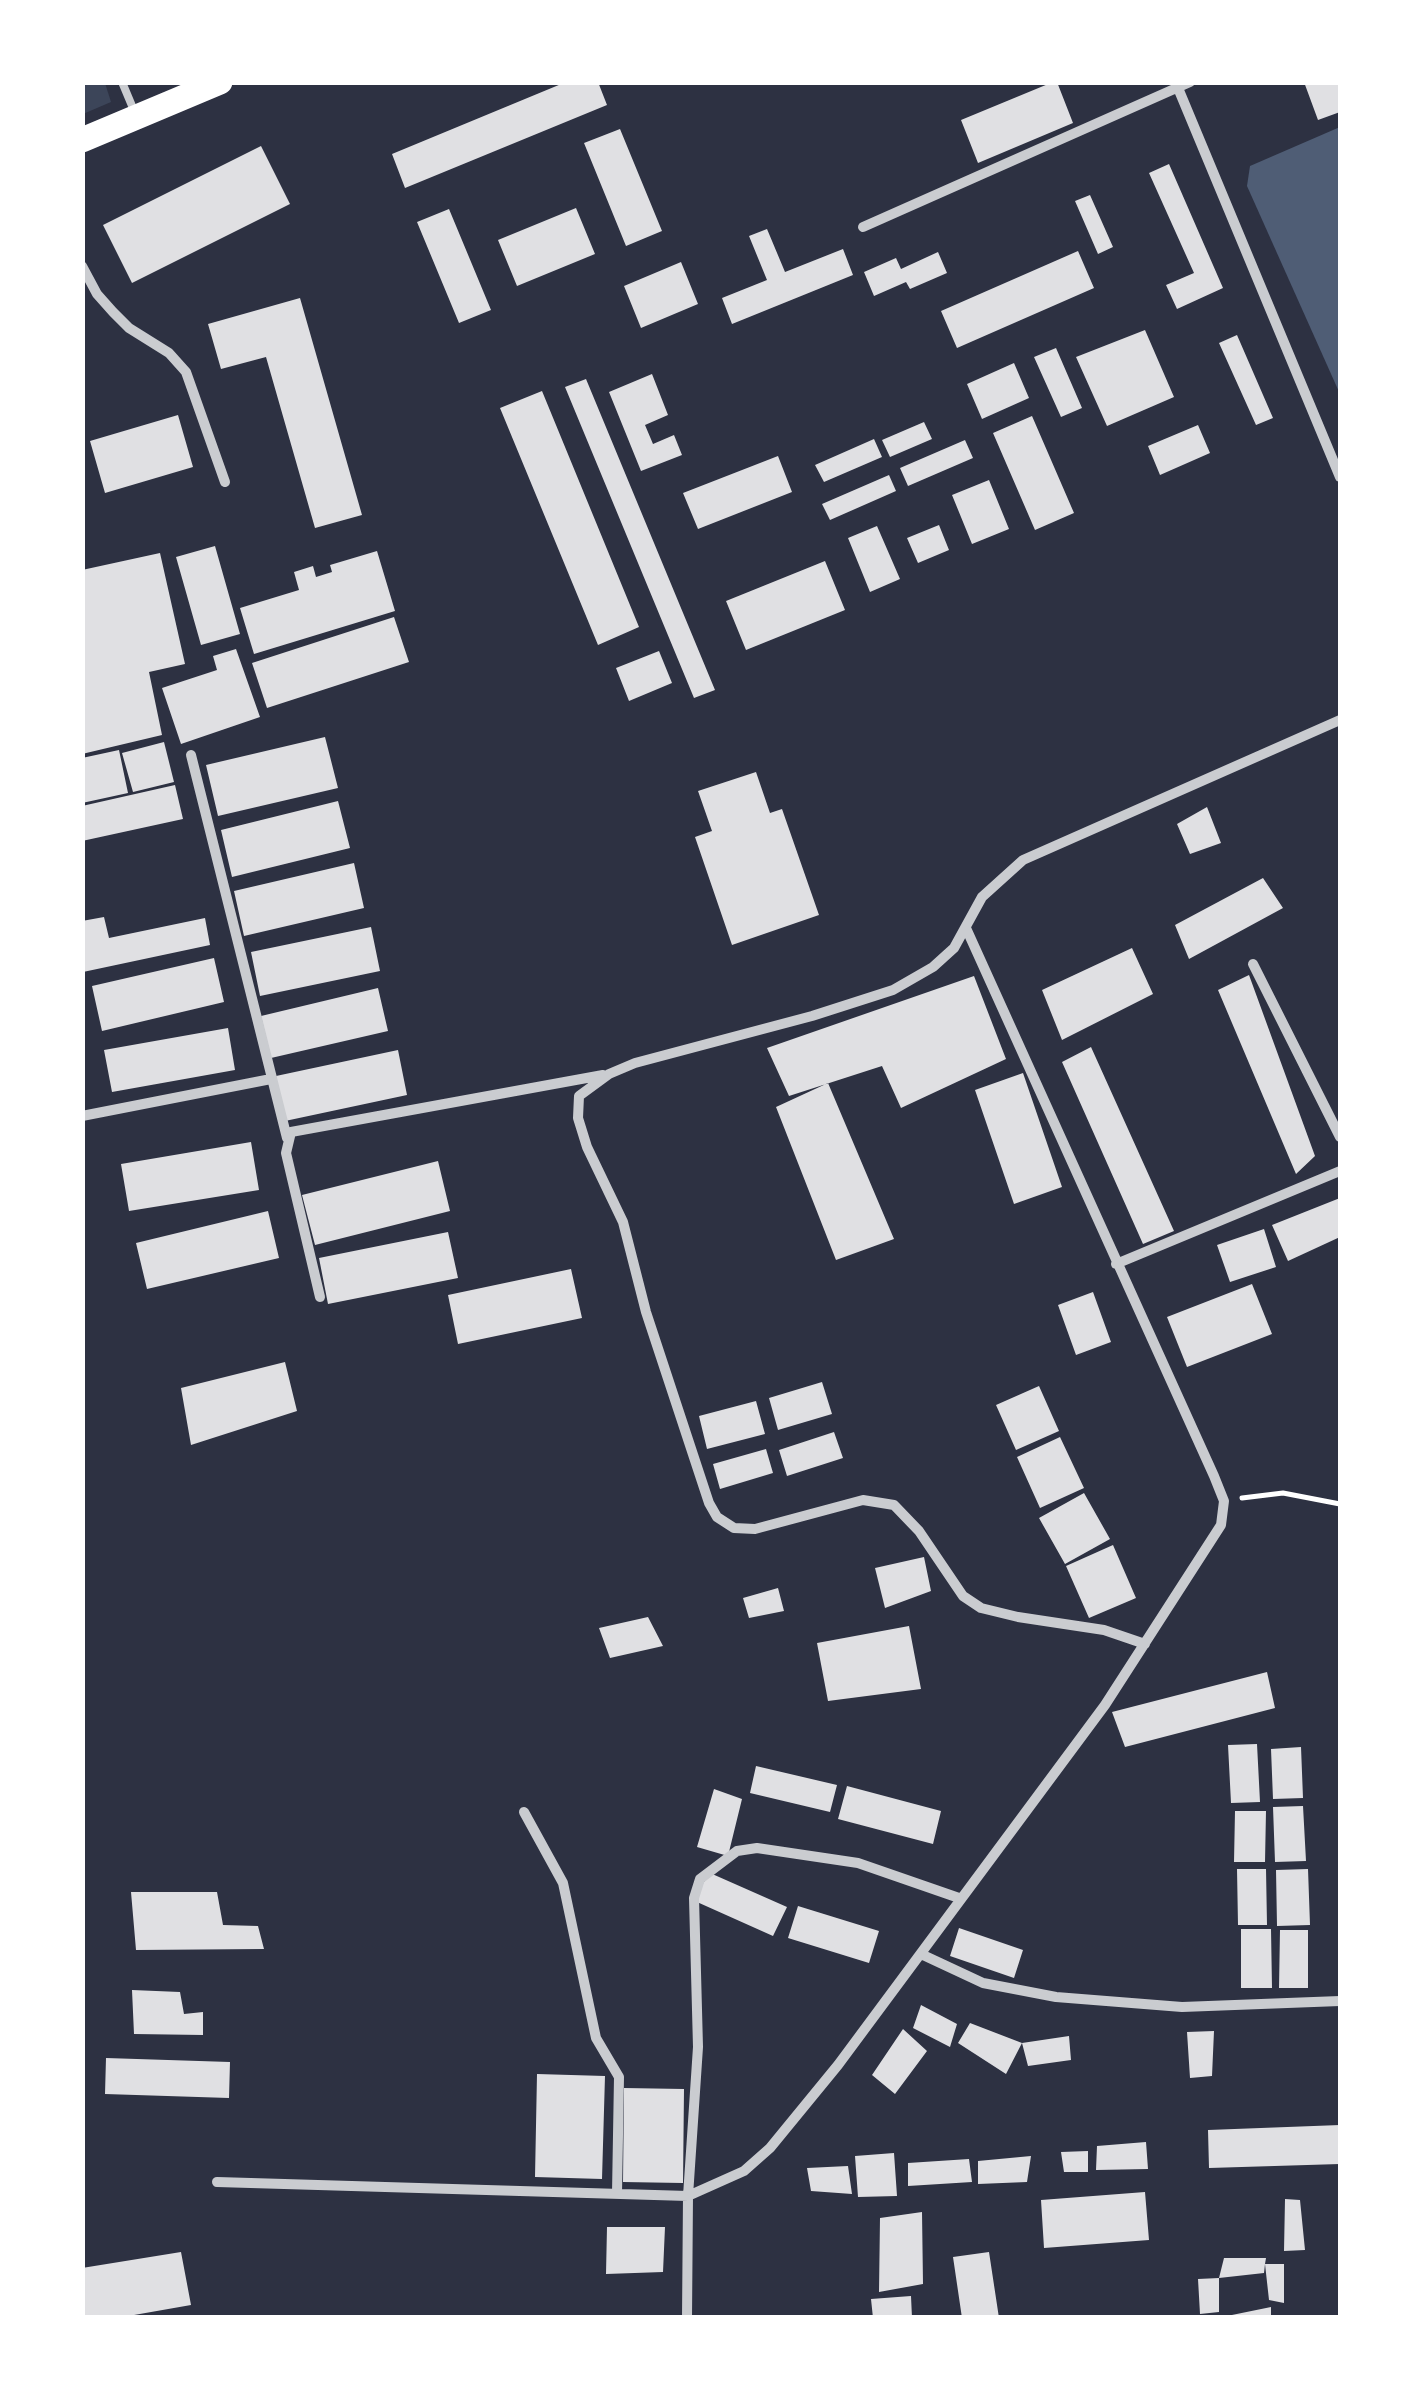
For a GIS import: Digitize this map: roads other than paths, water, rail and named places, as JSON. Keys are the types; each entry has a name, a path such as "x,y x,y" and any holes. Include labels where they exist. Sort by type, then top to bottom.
{"main road":[{"path":"82,140 220,82"}],"street":[{"path":"863,227 1190,82"},
{"path":"1178,88 1340,477"},
{"path":"82,266 97,294 113,312 130,328 169,352 186,372 226,482"},
{"path":"287,1138 299,1128 608,1074 893,990 933,967 954,948 982,896 1023,860 1340,720"},
{"path":"191,755 287,1138 286,1153 320,1297"},
{"path":"217,2182 688,2196 744,2172 770,2148 923,1954 959,1898 1105,1705 1212,1544 1222,1526 1224,1501 966,928"},
{"path":"1254,964 1340,1137"},
{"path":"608,1074 578,1096 578,1118 623,1222 652,1329 708,1502 717,1517 734,1528 755,1529 862,1500 894,1505 919,1531 962,1596 981,1608 1018,1618 1104,1630 1144,1644"},
{"path":"82,1116 271,1079"},
{"path":"1116,1264 1340,1172"},
{"path":"524,1812 564,1882 596,2038 619,2077 617,2193"},
{"path":"687,2318 688,2196 697,2063 694,1898 700,1878 737,1851 757,1848 858,1864 959,1898"},
{"path":"923,1954 983,1983 1056,1997 1182,2006 1340,2001"}],"lane":[{"path":"122,82 137,118"}]}
